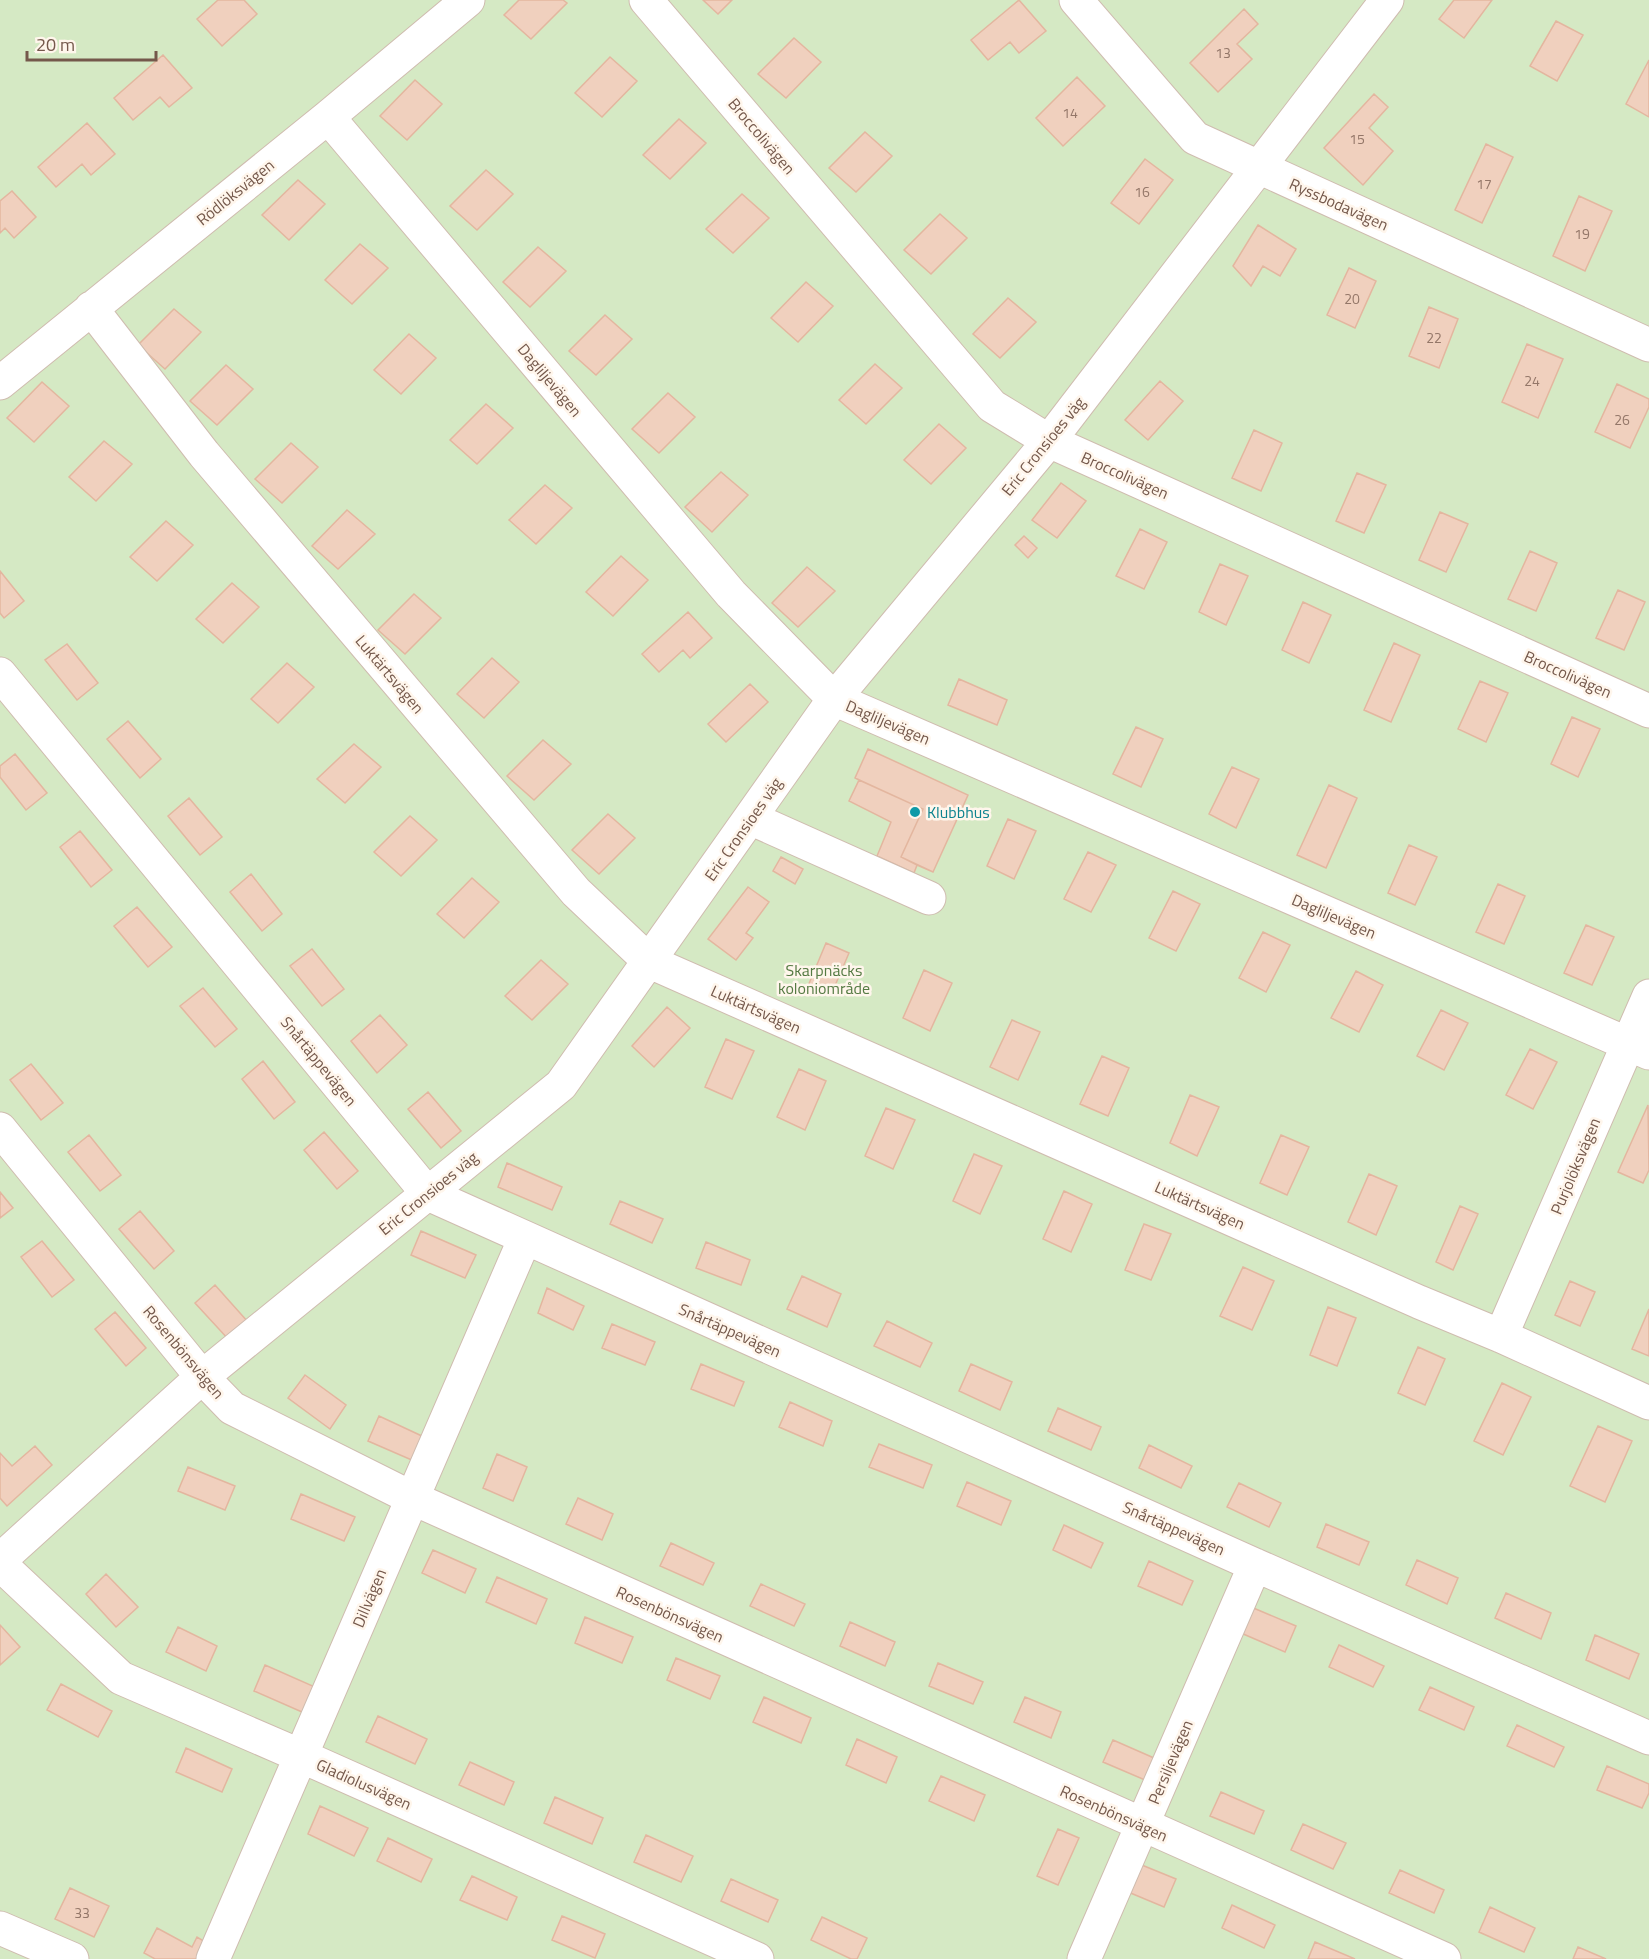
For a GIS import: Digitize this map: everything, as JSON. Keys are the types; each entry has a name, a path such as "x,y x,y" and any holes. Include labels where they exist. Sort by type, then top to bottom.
{"street":[{"name":"Rödlöksvägen","path":"0,383 328,117 468,0"},
{"name":"Broccolivägen","path":"646,0 992,406 1049,441 1649,711"},
{"name":"Ryssbodavägen","path":"1076,0 1195,138 1649,345"},
{"name":"Eric Cronsioes väg","path":"0,1562 202,1377 561,1085 834,699 1049,441 1387,0"},
{"name":"Dagliljevägen","path":"328,117 731,594 834,699 1638,1048"},
{"name":"Luktärtsvägen","path":"91,309 204,454 576,892 650,962 1649,1403"},
{"name":"Snårtäppevägen","path":"0,674 428,1194 1255,1565 1649,1738"},
{"path":"750,818 929,898"},
{"name":"Purjolöksvägen","path":"1501,1336 1638,1048 1649,996"},
{"name":"Rosenbönsvägen","path":"0,1129 202,1377 232,1408 412,1498 1444,1959"},
{"name":"Dillvägen","path":"213,1959 525,1238"},
{"name":"Gladiolusvägen","path":"0,1562 121,1678 757,1959"},
{"name":"Persiljevägen","path":"1084,1959 1255,1565"},
{"path":"0,1928 72,1959"}],"green space":[{"name":"Skarpnäcks koloniområde","path":"0,0 1649,0 1649,1959 0,1959"}],"building":[{"path":"218,0 244,0 257,14 222,46 197,19"},
{"path":"519,0 563,0 567,3 531,39 504,15"},
{"path":"703,0 732,0 718,14"},
{"path":"1019,0 1046,31 1019,53 1010,42 988,60 971,40"},
{"path":"1454,0 1492,0 1464,38 1439,19"},
{"path":"1244,9 1258,24 1237,44 1252,59 1218,92 1190,63"},
{"path":"1556,21 1583,35 1557,81 1530,66"},
{"path":"794,38 821,62 786,98 758,74"},
{"path":"163,55 192,88 169,107 160,97 133,120 114,98"},
{"path":"610,57 637,81 602,117 575,93"},
{"path":"1649,60 1649,117 1626,104"},
{"path":"1077,77 1105,106 1063,146 1036,118"},
{"path":"415,80 442,104 407,140 380,116"},
{"path":"1374,94 1388,107 1369,128 1393,151 1363,185 1324,148"},
{"path":"679,119 706,143 670,179 643,155"},
{"path":"87,123 115,154 91,175 82,164 56,187 38,167"},
{"path":"865,132 892,156 856,192 829,168"},
{"path":"1486,144 1513,157 1482,223 1455,210"},
{"path":"1145,159 1173,180 1139,224 1111,203"},
{"path":"486,170 513,194 477,230 450,206"},
{"path":"298,180 325,204 289,240 262,215"},
{"path":"12,191 36,217 14,238 5,228 0,233 0,201"},
{"path":"742,194 769,218 733,253 706,229"},
{"path":"1579,196 1612,211 1585,271 1553,256"},
{"path":"940,214 967,238 931,274 904,250"},
{"path":"1258,225 1296,249 1280,276 1263,266 1251,286 1233,266"},
{"path":"360,244 388,268 352,304 325,280"},
{"path":"538,247 566,271 530,307 503,282"},
{"path":"1349,268 1376,281 1355,328 1327,315"},
{"path":"806,282 833,306 798,342 771,318"},
{"path":"1008,298 1036,322 1000,358 973,334"},
{"path":"1429,307 1458,319 1439,368 1409,356"},
{"path":"174,309 201,332 165,369 138,345"},
{"path":"605,315 632,339 596,375 569,351"},
{"path":"409,334 436,358 401,394 374,370"},
{"path":"1527,344 1563,359 1538,418 1502,402"},
{"path":"875,364 902,388 866,424 839,400"},
{"path":"226,365 253,389 217,425 190,401"},
{"path":"1160,381 1183,401 1148,440 1125,420"},
{"path":"42,382 69,406 34,442 7,418"},
{"path":"1617,384 1649,399 1649,407 1630,448 1595,432"},
{"path":"668,393 695,417 659,453 632,429"},
{"path":"486,404 513,428 477,464 450,440"},
{"path":"939,424 966,448 931,484 904,460"},
{"path":"1254,430 1282,443 1261,491 1232,478"},
{"path":"104,441 132,464 96,501 69,477"},
{"path":"291,443 318,467 282,503 255,479"},
{"path":"721,472 748,495 712,532 685,507"},
{"path":"1357,473 1386,485 1364,533 1336,521"},
{"path":"1061,483 1086,501 1057,538 1032,520"},
{"path":"545,485 572,508 536,544 509,520"},
{"path":"347,510 375,534 338,569 312,546"},
{"path":"1440,512 1468,524 1446,572 1419,560"},
{"path":"166,521 193,545 157,581 130,557"},
{"path":"1140,529 1167,542 1144,589 1116,576"},
{"path":"1024,536 1037,548 1028,558 1015,545"},
{"path":"1530,551 1557,563 1536,611 1508,599"},
{"path":"621,556 648,580 613,616 586,592"},
{"path":"1220,564 1248,576 1226,625 1199,612"},
{"path":"807,567 835,591 798,627 772,603"},
{"path":"0,571 24,601 4,618 0,613"},
{"path":"232,583 259,607 223,643 196,619"},
{"path":"1618,590 1645,602 1624,650 1596,638"},
{"path":"414,594 441,618 405,654 378,630"},
{"path":"1303,602 1331,615 1309,663 1282,650"},
{"path":"688,612 712,638 690,658 683,650 659,672 642,654"},
{"path":"1394,643 1420,655 1391,722 1364,710"},
{"path":"67,644 98,683 77,700 45,660"},
{"path":"492,658 519,682 484,718 457,694"},
{"path":"287,663 314,687 278,723 251,699"},
{"path":"959,679 1007,700 997,725 948,705"},
{"path":"1480,681 1508,693 1486,742 1458,729"},
{"path":"750,684 768,702 726,742 708,724"},
{"path":"1572,717 1600,729 1578,777 1551,764"},
{"path":"128,721 161,759 140,778 107,739"},
{"path":"1136,727 1163,739 1141,787 1113,774"},
{"path":"543,740 571,764 534,800 507,776"},
{"path":"354,744 381,767 345,803 317,779"},
{"name":"Klubbhus","path":"868,749 968,795 933,872 901,857 923,809 855,778"},
{"name":"Klubbhus","path":"868,749 968,795 933,872 917,865 914,873 877,856 891,822 849,801 859,780 855,778"},
{"path":"15,754 47,793 26,810 0,777 0,766"},
{"path":"1232,767 1259,779 1236,828 1209,814"},
{"path":"859,780 923,809 901,857 917,865 914,873 877,856 891,822 849,801"},
{"path":"1329,785 1357,798 1326,868 1297,855"},
{"path":"189,798 222,837 200,855 168,816"},
{"path":"608,814 635,838 599,874 572,850"},
{"path":"410,816 437,840 401,876 374,852"},
{"path":"1008,819 1036,831 1014,879 987,866"},
{"path":"80,831 112,870 91,887 60,847"},
{"path":"1409,845 1437,857 1415,905 1388,893"},
{"path":"1088,852 1116,865 1091,912 1064,899"},
{"path":"781,857 803,869 795,884 773,871"},
{"path":"251,874 282,914 262,931 230,892"},
{"path":"472,878 499,902 464,938 437,914"},
{"path":"1498,884 1525,896 1504,944 1476,932"},
{"path":"748,887 769,902 746,933 753,938 736,960 708,939"},
{"path":"1173,891 1200,904 1176,951 1149,938"},
{"path":"137,907 172,947 148,967 114,926"},
{"path":"1586,925 1614,937 1592,985 1564,973"},
{"path":"1263,932 1290,945 1266,992 1239,978"},
{"path":"826,943 849,953 831,995 808,986"},
{"path":"312,949 344,989 322,1006 290,966"},
{"path":"541,960 568,984 532,1020 505,996"},
{"path":"924,970 952,983 930,1031 903,1018"},
{"path":"1356,971 1383,985 1359,1032 1331,1018"},
{"path":"203,988 237,1029 215,1047 180,1006"},
{"path":"667,1007 690,1028 654,1067 632,1046"},
{"path":"1441,1010 1468,1023 1444,1070 1417,1056"},
{"path":"380,1015 407,1045 377,1073 351,1041"},
{"path":"1012,1020 1040,1032 1018,1080 990,1067"},
{"path":"726,1039 754,1051 732,1099 705,1087"},
{"path":"1530,1049 1557,1062 1533,1109 1506,1095"},
{"path":"1102,1056 1129,1068 1108,1116 1080,1104"},
{"path":"263,1061 295,1102 274,1119 242,1079"},
{"path":"31,1064 63,1103 41,1120 10,1080"},
{"path":"799,1069 826,1081 805,1130 777,1117"},
{"path":"428,1092 461,1131 441,1148 408,1109"},
{"path":"1190,1095 1219,1107 1197,1156 1170,1143"},
{"path":"1648,1105 1649,1170 1643,1183 1618,1172"},
{"path":"886,1108 915,1120 893,1169 865,1156"},
{"path":"324,1132 358,1171 337,1189 304,1150"},
{"path":"89,1135 121,1175 100,1191 68,1152"},
{"path":"1281,1135 1309,1147 1287,1195 1260,1183"},
{"path":"974,1154 1002,1166 980,1214 953,1201"},
{"path":"507,1163 562,1187 552,1210 498,1187"},
{"path":"1369,1174 1397,1186 1376,1235 1348,1222"},
{"path":"1064,1191 1092,1204 1071,1252 1043,1239"},
{"path":"0,1192 13,1208 0,1218"},
{"path":"620,1201 663,1219 652,1243 610,1224"},
{"path":"1460,1206 1478,1214 1453,1270 1436,1262"},
{"path":"140,1211 174,1251 154,1269 119,1229"},
{"path":"1144,1224 1171,1234 1151,1280 1125,1270"},
{"path":"421,1231 476,1255 465,1278 411,1255"},
{"path":"42,1241 74,1280 52,1297 21,1257"},
{"path":"706,1242 750,1260 741,1285 696,1268"},
{"path":"1243,1267 1274,1281 1252,1330 1220,1316"},
{"path":"802,1276 841,1294 827,1327 787,1309"},
{"path":"1570,1281 1595,1292 1580,1326 1555,1315"},
{"path":"215,1285 248,1322 229,1340 195,1303"},
{"path":"547,1288 584,1306 573,1330 538,1313"},
{"path":"1328,1307 1356,1318 1337,1366 1310,1355"},
{"path":"1649,1309 1649,1356 1632,1349"},
{"path":"115,1312 146,1348 126,1366 95,1329"},
{"path":"887,1321 932,1343 920,1367 874,1346"},
{"path":"612,1324 655,1342 645,1365 602,1348"},
{"path":"1418,1347 1445,1359 1425,1405 1398,1393"},
{"path":"701,1364 744,1382 734,1406 691,1389"},
{"path":"971,1364 1012,1382 1000,1410 959,1391"},
{"path":"305,1375 346,1405 330,1429 288,1398"},
{"path":"1502,1383 1531,1397 1503,1455 1474,1441"},
{"path":"790,1402 832,1421 823,1446 779,1427"},
{"path":"1058,1408 1101,1427 1091,1450 1048,1431"},
{"path":"379,1416 424,1437 414,1461 368,1441"},
{"path":"1598,1426 1632,1441 1605,1502 1570,1486"},
{"path":"879,1444 932,1465 923,1488 869,1467"},
{"path":"1149,1445 1192,1466 1181,1488 1139,1468"},
{"path":"35,1446 52,1465 7,1506 0,1498 0,1453 12,1466"},
{"path":"497,1454 527,1467 513,1501 483,1488"},
{"path":"188,1467 235,1486 225,1510 178,1491"},
{"path":"967,1482 1011,1501 1001,1525 957,1506"},
{"path":"1239,1483 1281,1503 1269,1527 1227,1507"},
{"path":"301,1494 355,1517 344,1541 291,1519"},
{"path":"578,1498 613,1514 602,1540 566,1524"},
{"path":"1326,1524 1369,1542 1359,1565 1317,1547"},
{"path":"1064,1525 1103,1543 1091,1568 1053,1550"},
{"path":"671,1543 714,1563 703,1585 660,1566"},
{"path":"433,1550 476,1569 465,1593 422,1573"},
{"path":"1417,1560 1458,1578 1447,1604 1406,1585"},
{"path":"1149,1561 1193,1581 1182,1605 1138,1586"},
{"path":"106,1574 138,1607 116,1627 86,1594"},
{"path":"497,1577 547,1599 536,1624 486,1602"},
{"path":"761,1584 805,1604 794,1626 750,1606"},
{"path":"1506,1593 1551,1613 1541,1639 1495,1618"},
{"path":"1244,1604 1296,1626 1285,1652 1234,1630"},
{"path":"585,1617 633,1637 622,1663 575,1643"},
{"path":"850,1622 895,1642 885,1666 840,1646"},
{"path":"0,1625 20,1647 0,1665"},
{"path":"178,1627 217,1646 206,1671 166,1652"},
{"path":"1595,1635 1639,1654 1629,1679 1586,1660"},
{"path":"1339,1645 1384,1666 1373,1687 1329,1667"},
{"path":"676,1658 720,1676 710,1699 667,1680"},
{"path":"938,1663 983,1682 973,1704 929,1686"},
{"path":"265,1665 315,1687 302,1712 254,1691"},
{"path":"61,1684 112,1711 98,1737 47,1710"},
{"path":"1430,1687 1474,1707 1464,1730 1419,1710"},
{"path":"764,1697 811,1718 801,1743 753,1722"},
{"path":"1025,1697 1061,1712 1051,1738 1014,1722"},
{"path":"378,1716 427,1739 415,1764 366,1742"},
{"path":"1517,1725 1564,1747 1554,1767 1507,1746"},
{"path":"857,1739 897,1757 886,1783 846,1765"},
{"path":"1113,1740 1154,1758 1145,1780 1103,1762"},
{"path":"186,1748 232,1769 222,1792 176,1772"},
{"path":"470,1762 514,1782 504,1805 459,1785"},
{"path":"1607,1766 1649,1784 1649,1793 1642,1808 1597,1790"},
{"path":"941,1776 985,1795 974,1821 929,1801"},
{"path":"1221,1792 1264,1811 1254,1834 1210,1816"},
{"path":"555,1797 603,1818 592,1844 544,1823"},
{"path":"320,1806 368,1828 354,1856 308,1834"},
{"path":"1303,1824 1346,1843 1333,1869 1291,1850"},
{"path":"1058,1829 1079,1838 1058,1885 1037,1876"},
{"path":"646,1835 693,1856 681,1882 634,1862"},
{"path":"388,1838 432,1859 421,1882 377,1861"},
{"path":"1132,1861 1176,1879 1164,1907 1121,1889"},
{"path":"1400,1870 1444,1890 1434,1913 1389,1893"},
{"path":"472,1876 517,1897 507,1920 460,1900"},
{"path":"731,1879 778,1900 768,1922 721,1901"},
{"path":"70,1888 109,1906 94,1937 55,1919"},
{"path":"1232,1905 1275,1925 1264,1948 1222,1928"},
{"path":"1490,1907 1535,1928 1524,1952 1479,1932"},
{"path":"562,1916 605,1934 595,1958 552,1940"},
{"path":"822,1917 867,1938 857,1959 851,1959 811,1940"},
{"path":"157,1928 192,1947 197,1937 212,1946 205,1959 155,1959 144,1953"},
{"path":"1315,1942 1355,1959 1308,1959"},
{"path":"1578,1947 1606,1959 1573,1959"}],"place":[{"name":"Klubbhus","path":"915,812"}]}
